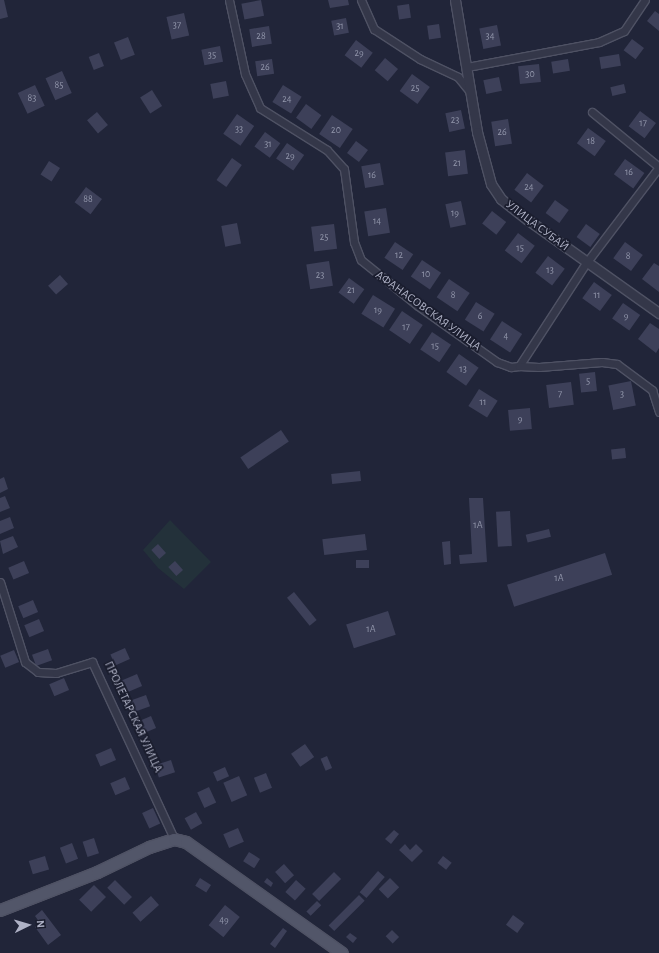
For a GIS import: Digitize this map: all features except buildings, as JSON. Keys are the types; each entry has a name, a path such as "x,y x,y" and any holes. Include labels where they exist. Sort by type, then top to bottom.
{"main road":[{"path":"0,910 97,872 150,847 174,839 186,842 342,953"}],"street":[{"name":"АФАНАСОВСКАЯ УЛИЦА","path":"229,0 245,74 260,108 327,150 344,169 354,242 361,260 418,306 497,362 511,367 539,367 602,362 617,364 652,390 659,412"},
{"name":"УЛИЦА СУБАЙ","path":"361,0 374,29 420,59 458,77 470,92"},
{"name":"УЛИЦА СУБАЙ","path":"455,0 477,132 495,189 501,199 586,263 659,313"},
{"path":"467,67 579,47 624,30 645,0"},
{"path":"519,366 586,263 659,167 592,112"},
{"name":"ПРОЛЕТАРСКАЯ УЛИЦА","path":"0,582 25,662 38,672 56,673 92,662 174,839"}],"shaded area":[{"path":"170,520 211,562 184,589 158,568 143,550"}]}
